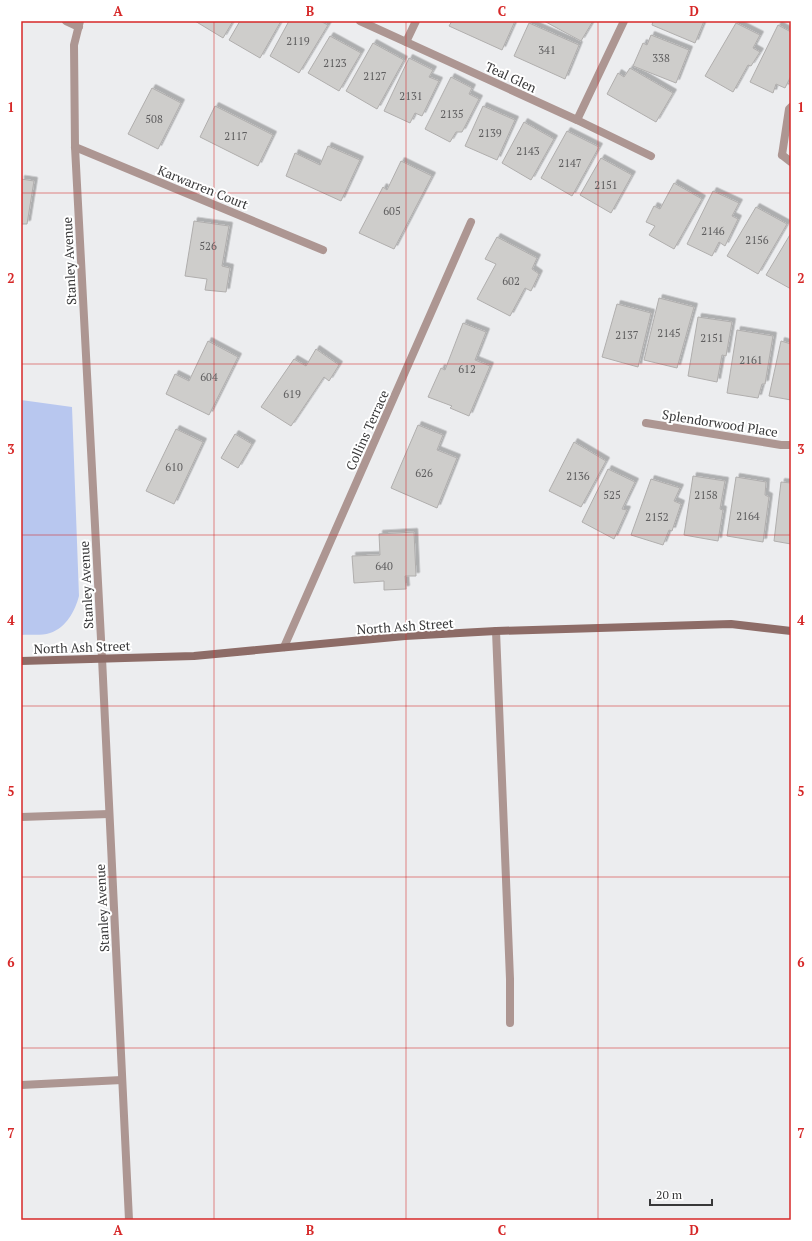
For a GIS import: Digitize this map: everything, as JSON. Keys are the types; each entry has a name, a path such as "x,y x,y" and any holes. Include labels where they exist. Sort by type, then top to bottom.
{"main road":[{"name":"North Ash Street","path":"21,661 194,656 405,636 496,631 731,624 791,631"}],"street":[{"path":"66,21 79,24"},
{"name":"Teal Glen","path":"360,21 577,120 650,156"},
{"path":"406,42 416,21"},
{"path":"577,120 624,21"},
{"name":"Stanley Avenue","path":"79,24 74,45 75,147 102,658 129,1220"},
{"path":"791,107 789,109 782,155 791,162"},
{"name":"Karwarren Court","path":"75,147 323,250"},
{"name":"Collins Terrace","path":"284,647 471,222"},
{"name":"Splendorwood Place","path":"646,423 780,445 791,445"},
{"path":"496,631 510,979 510,1023"},
{"path":"21,817 109,814"},
{"path":"21,1085 122,1080"}],"shaded area":[{"path":"21,400 72,407 79,596 72,613 65,623 56,631 43,634 21,635"}],"building":[{"path":"195,21 233,21 223,38"},
{"path":"240,21 281,21 260,58 229,40"},
{"path":"289,21 320,21 328,25 299,73 270,56"},
{"path":"452,21 515,21 502,50 449,26"},
{"path":"544,21 593,21 581,41"},
{"path":"653,21 704,21 695,43 652,25"},
{"path":"529,23 579,45 565,79 514,56"},
{"path":"736,23 760,35 753,48 760,52 751,66 748,65 733,92 705,76"},
{"path":"778,25 791,32 791,76 785,88 776,84 773,93 750,82"},
{"path":"651,35 689,50 676,83 633,66 643,43 647,45"},
{"path":"330,36 361,53 339,91 308,73"},
{"path":"373,43 404,60 377,109 346,91"},
{"path":"409,58 433,70 429,77 439,81 422,116 415,113 410,123 384,111"},
{"path":"630,68 673,93 656,122 607,94 618,73 624,77"},
{"path":"451,77 472,88 469,94 479,99 462,132 456,132 450,142 425,129"},
{"path":"152,88 181,103 158,149 128,134"},
{"path":"215,106 273,135 258,166 200,137"},
{"path":"483,106 515,120 497,160 465,146"},
{"path":"524,122 554,139 531,180 502,163"},
{"path":"567,131 599,147 572,196 541,178"},
{"path":"328,146 360,160 341,201 286,176 295,153 320,165"},
{"path":"601,158 632,175 611,213 580,195"},
{"path":"401,161 432,176 394,249 359,233 383,187 387,190"},
{"path":"21,179 34,181 27,224 21,224"},
{"path":"674,183 702,199 674,249 649,235 655,226 646,222 654,206 660,209"},
{"path":"713,191 739,203 732,216 738,219 725,246 719,242 712,256 687,244"},
{"path":"756,207 787,224 758,274 727,256"},
{"path":"194,221 229,226 222,266 230,268 226,292 205,290 207,279 185,276"},
{"path":"791,233 791,289 766,275"},
{"path":"497,237 537,258 532,269 539,274 531,291 525,288 510,316 477,299 496,264 485,259"},
{"path":"659,298 694,307 677,368 644,360"},
{"path":"617,304 651,313 638,367 602,357"},
{"path":"698,317 732,322 726,356 722,355 717,382 688,376"},
{"path":"463,323 486,332 475,360 490,366 469,416 450,408 452,406 428,397 441,368 445,370"},
{"path":"737,330 773,336 765,384 762,384 758,398 727,393"},
{"path":"208,341 238,357 209,415 166,394 175,374 189,381"},
{"path":"781,341 791,344 791,400 769,396"},
{"path":"316,349 339,365 329,381 324,377 291,426 261,407 294,359 306,366"},
{"path":"418,425 443,435 437,450 457,458 437,508 391,488"},
{"path":"176,429 203,442 174,504 146,491"},
{"path":"235,434 252,444 238,468 221,458"},
{"path":"574,442 606,461 581,507 549,491"},
{"path":"608,469 635,482 622,509 627,510 614,539 582,522"},
{"path":"693,476 725,481 720,509 723,510 718,541 684,535"},
{"path":"736,477 766,482 765,495 769,497 763,542 727,536"},
{"path":"651,479 680,488 674,501 681,504 672,531 669,530 663,545 631,535"},
{"path":"781,482 791,483 791,544 774,541"},
{"path":"414,532 416,576 405,576 406,589 384,590 384,581 354,583 352,556 380,555 379,534"}]}
